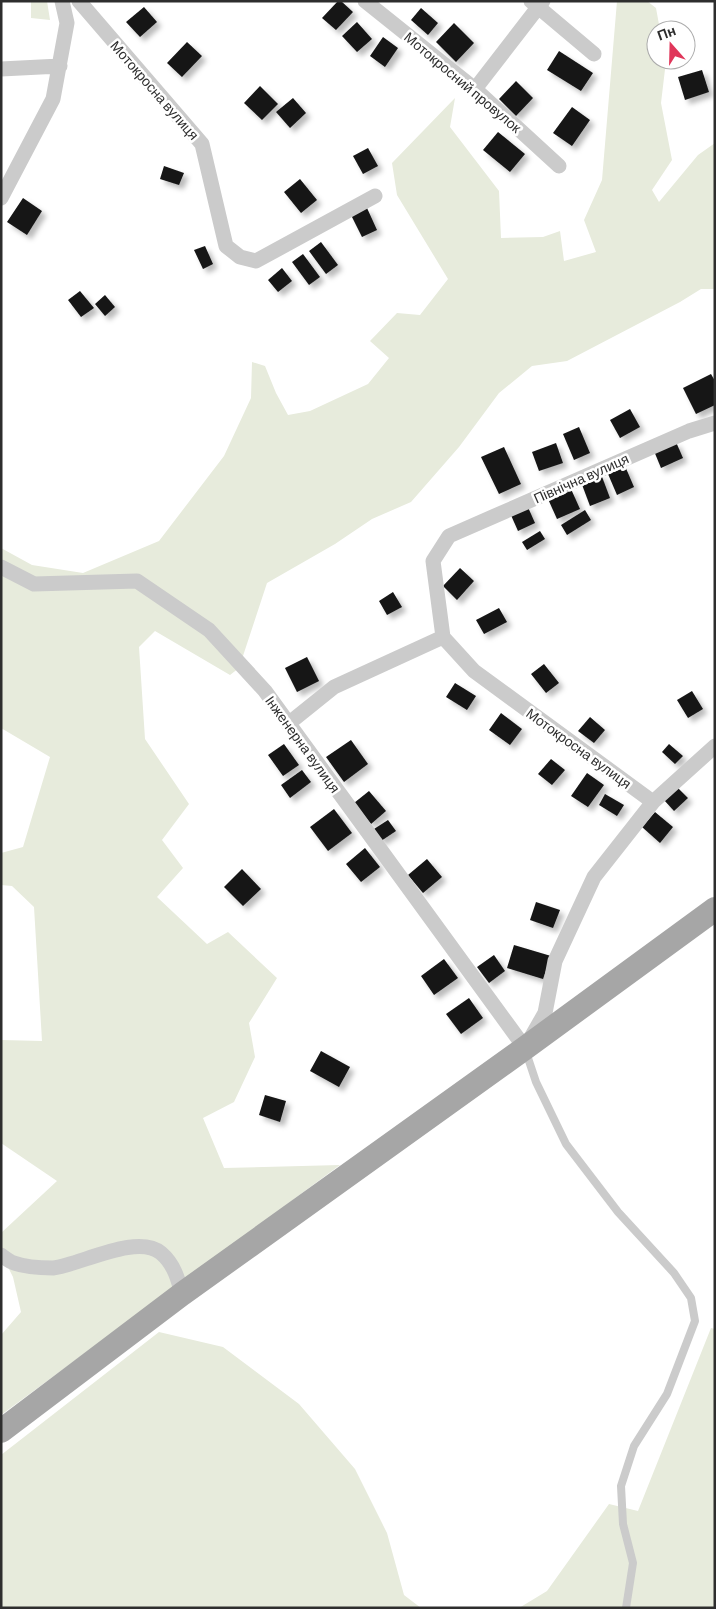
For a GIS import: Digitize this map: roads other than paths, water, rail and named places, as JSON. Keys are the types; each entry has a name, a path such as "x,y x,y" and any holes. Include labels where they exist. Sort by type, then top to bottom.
{"main road":[{"path":"1,1432 182,1294 715,909"}],"street":[{"path":"1,198 52,99 67,23 62,1"},
{"name":"Мотокросна вулиця","path":"79,1 202,144 226,246 240,257 256,260 375,196"},
{"name":"Мотокросний провулок","path":"365,1 475,89 559,166"},
{"path":"475,89 537,3 594,54"},
{"path":"1,69 60,66"},
{"name":"Північна вулиця","path":"443,637 433,561 449,536 689,431 715,423"},
{"name":"Інженерна вулиця","path":"1,567 34,584 137,581 209,630 265,691 525,1048"},
{"path":"288,724 334,687 443,637"},
{"name":"Мотокросна вулиця","path":"443,637 474,671 652,802"},
{"path":"525,1048 545,1013 556,960 594,878 652,802 715,746"},
{"path":"1,1255 13,1263 53,1268 127,1247 143,1247 160,1252 170,1263 177,1275 182,1294"}],"lane":[{"path":"525,1048 536,1082 566,1144 618,1212 674,1273 691,1298 695,1320 667,1394 634,1446 621,1486 623,1524 633,1562 626,1608"}]}
